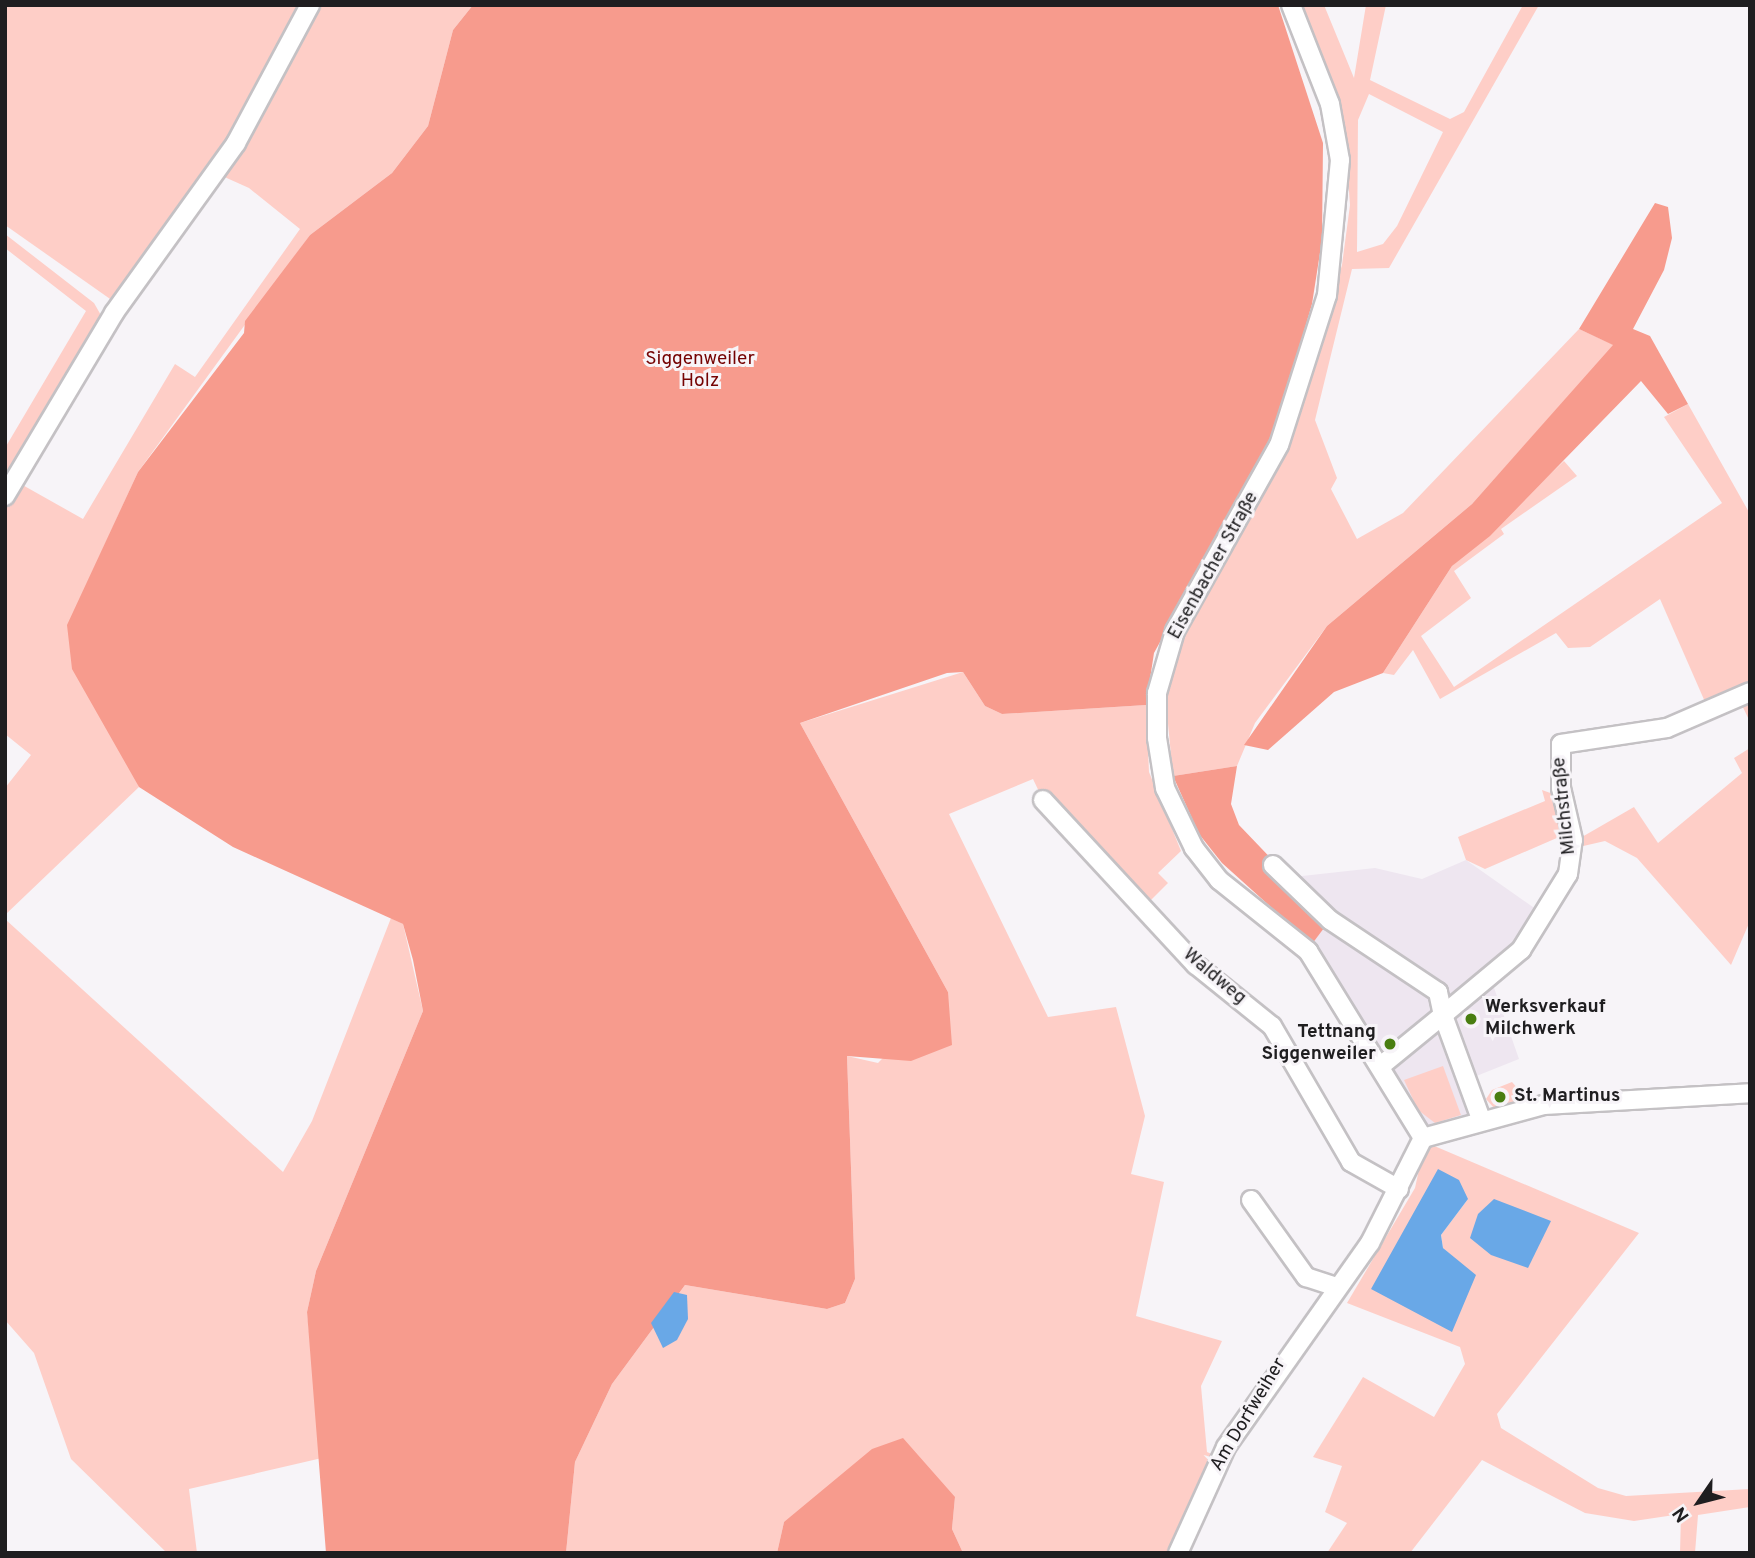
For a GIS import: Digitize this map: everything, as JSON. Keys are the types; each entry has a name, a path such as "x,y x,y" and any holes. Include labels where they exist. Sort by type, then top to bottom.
{"street":[{"path":"5,496 114,313 236,143 310,5"},
{"name":"Eisenbacher Straße","path":"1292,5 1330,104 1340,160 1327,295 1279,445 1175,631 1157,694 1157,738 1165,788 1194,848 1231,892 1298,940 1382,1065 1423,1138"},
{"name":"Milchstraße","path":"1443,1015 1521,950 1567,874 1573,840 1561,788 1561,744 1667,728 1750,692"},
{"name":"Waldweg","path":"1043,800 1196,965 1272,1026 1351,1162 1399,1189"},
{"path":"1273,866 1330,920 1425,978 1438,992 1443,1015 1481,1119"},
{"path":"1382,1065 1443,1015"},
{"path":"1423,1138 1481,1119 1584,1099 1750,1093"},
{"name":"Am Dorfweiher","path":"1178,1553 1226,1447 1337,1286 1370,1243 1423,1138"},
{"path":"1251,1200 1314,1285 1337,1286"}],"shaded area":[{"path":"5,5 305,5 231,141 113,301 5,225"},
{"path":"315,5 473,5 453,30 428,126 392,173 310,235 138,472 68,625 139,787 5,915 5,788 31,755 5,734 5,507 19,483 83,519 175,364 195,377 300,229 249,188 220,175"},
{"path":"1301,5 1324,5 1354,78 1366,5 1386,5 1370,80 1450,119 1464,112 1523,5 1539,5 1389,268 1352,269 1315,420 1337,478 1331,489 1357,539 1403,513 1579,329 1614,345 1472,504 1327,626 1255,723 1237,766 1173,776 1166,703 1180,643 1287,451 1342,265 1350,205 1344,121","holes":["1369,94 1443,132 1397,226 1383,244 1357,252 1358,120"]},
{"path":"5,234 94,303 102,317 5,490 5,448 86,311 5,248"},
{"path":"1688,404 1750,514 1750,722 1738,697 1709,711 1660,599 1590,647 1568,648 1556,633 1440,699 1413,650 1394,675 1383,673 1452,566 1564,461 1577,476 1501,529 1504,534 1454,571 1471,598 1421,636 1454,687 1722,503 1664,417"},
{"path":"963,672 985,706 1002,714 1146,705 1149,772 1181,851 1158,873 1168,883 1141,910 1043,800 1033,779 949,814 1048,1017 1116,1007 1145,1116 1131,1174 1164,1182 1136,1316 1222,1341 1201,1386 1207,1452 1214,1455 1172,1553 963,1553 952,1529 955,1497 784,1522 777,1553 566,1553 575,1462 612,1384 685,1285 827,1309 845,1303 855,1279 847,1056 878,1063 948,992 800,723"},
{"path":"1750,748 1750,921 1731,965 1637,858 1605,841 1579,847 1575,841 1634,807 1658,843 1742,773 1734,758"},
{"path":"1542,790 1556,795 1566,834 1485,869 1466,860 1458,837 1545,801"},
{"path":"1466,860 1547,917 1492,982 1519,1059 1469,1079 1480,1115 1428,1129 1312,944 1292,886 1302,876 1375,868 1422,879"},
{"path":"391,918 403,924 423,1011 316,1271 307,1312 322,1458 189,1489 197,1553 167,1553 71,1459 34,1353 5,1320 5,919 283,1172 312,1121"},
{"path":"1443,1066 1461,1115 1435,1123 1418,1110 1404,1080"},
{"path":"1512,1082 1526,1098 1494,1108 1486,1099 1492,1090"},
{"path":"1425,1142 1639,1233 1497,1414 1501,1428 1598,1488 1626,1496 1750,1489 1750,1507 1698,1515 1695,1553 1680,1553 1681,1514 1634,1521 1585,1513 1482,1460 1410,1553 1327,1553 1347,1523 1325,1512 1342,1466 1313,1457 1363,1377 1434,1417 1465,1364 1460,1347 1347,1303 1415,1188","holes":["1468,1199 1441,1235 1443,1248 1475,1276 1371,1289"]}],"green space":[{"name":"Siggenweiler Holz","path":"473,5 1278,5 1323,143 1322,240 1312,304 1274,435 1154,653 1146,705 1002,714 985,706 963,672 947,673 800,723 948,992 952,1045 911,1061 847,1056 855,1279 845,1303 827,1309 685,1285 612,1384 575,1462 566,1553 326,1553 307,1312 316,1271 423,1011 403,924 233,847 139,787 72,669 67,625 138,472 244,333 245,321 310,235 392,173 428,126 453,30"},
{"path":"1655,203 1668,207 1672,238 1664,270 1633,329 1650,336 1688,404 1668,414 1641,381 1490,536 1452,566 1383,673 1334,692 1268,750 1244,745 1327,626 1472,504 1613,345 1579,329"},
{"path":"1237,766 1231,804 1239,825 1330,920 1312,944 1222,863 1199,834 1173,776"},
{"path":"903,1438 955,1497 952,1529 963,1553 777,1553 784,1522 872,1449"}],"water":[{"path":"1438,1169 1459,1180 1468,1199 1441,1235 1443,1248 1476,1275 1452,1332 1371,1289"},
{"path":"1494,1199 1551,1221 1528,1268 1491,1255 1470,1238 1478,1214"},
{"path":"674,1292 687,1295 688,1319 677,1340 663,1348 651,1323"}],"place":[{"name":"Werksverkauf Milchwerk","path":"1471,1019"},
{"name":"Tettnang Siggenweiler","path":"1390,1044"},
{"name":"St. Martinus","path":"1500,1097"}]}
